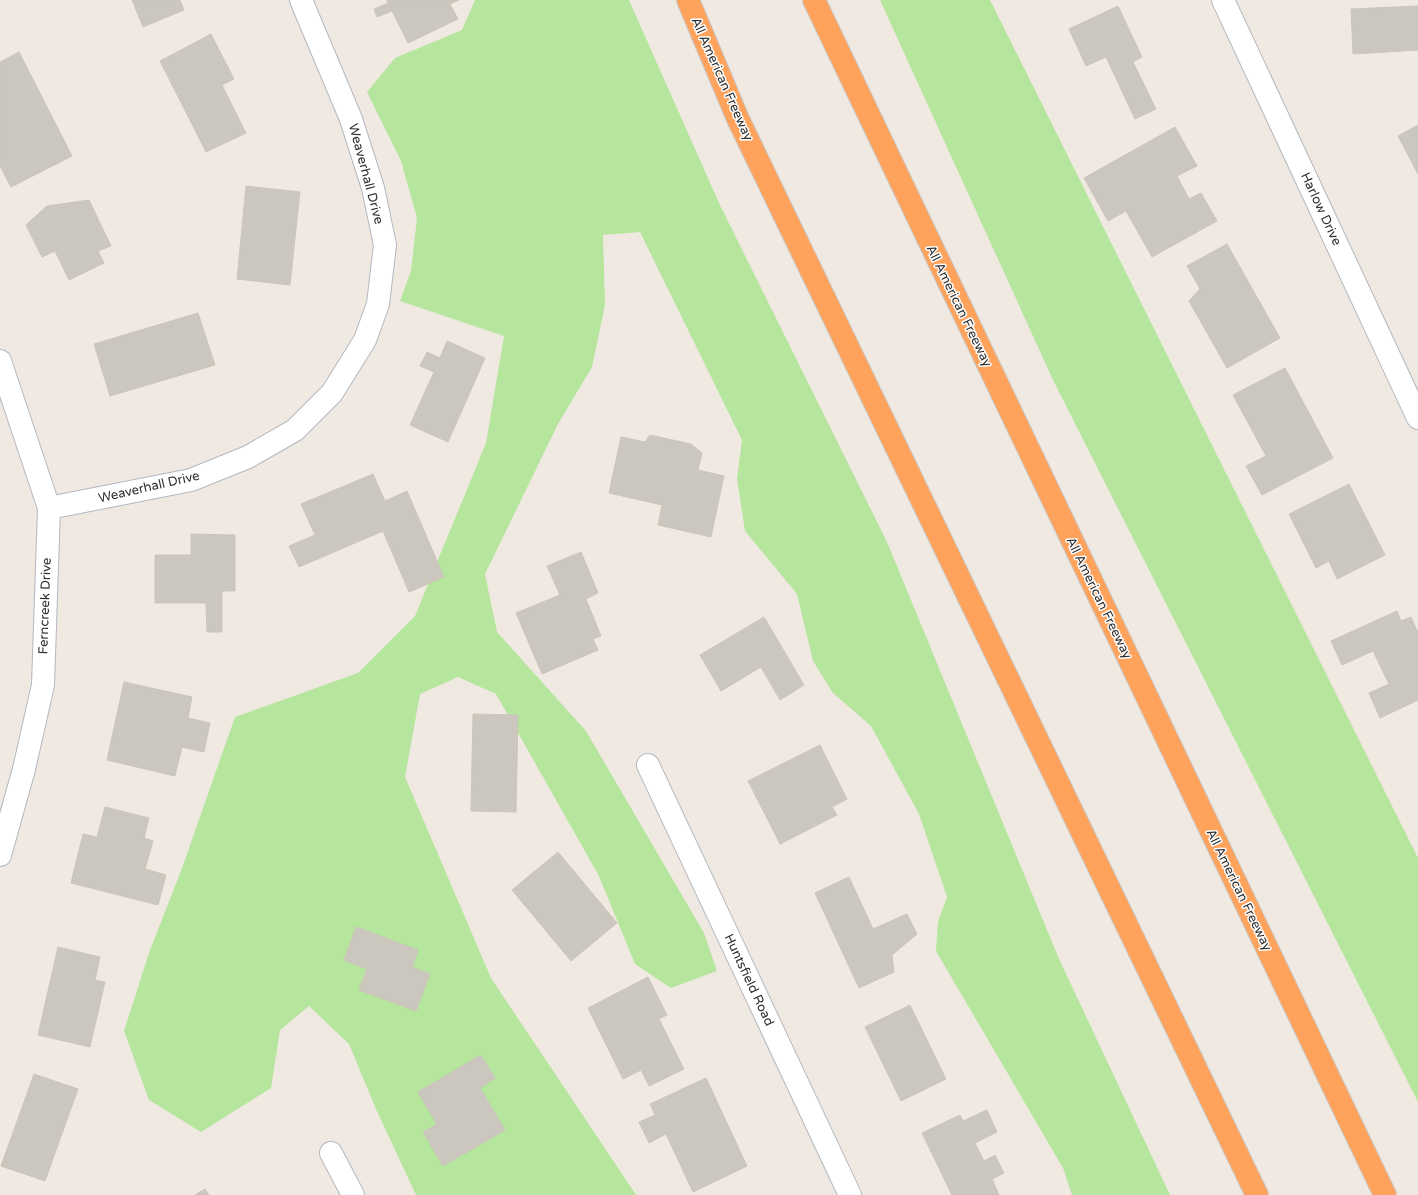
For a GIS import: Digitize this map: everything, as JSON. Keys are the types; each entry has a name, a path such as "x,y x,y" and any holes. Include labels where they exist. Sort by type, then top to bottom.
{"highway":[{"name":"All American Freeway","path":"688,0 738,119 1257,1195"},
{"name":"All American Freeway","path":"814,0 1385,1195"}],"street":[{"name":"Weaverhall Drive","path":"48,508 192,480 248,457 295,430 332,393 365,340 378,304 385,245 373,188 351,119 301,0"},
{"name":"Harlow Drive","path":"1223,0 1418,418"},
{"name":"Ferncreek Drive","path":"0,361 48,508 43,685 24,769 0,855"},
{"name":"Huntsfield Road","path":"648,765 850,1195"},
{"path":"331,1152 353,1195"}],"green space":[{"path":"475,0 629,0 719,203 887,542 1059,959 1170,1195 1072,1195 1063,1168 936,951 938,922 947,897 919,814 871,726 833,693 813,661 797,594 745,531 737,479 742,440 640,232 603,235 605,305 592,367 558,424 485,574 497,632 586,731 704,933 717,971 671,988 635,964 599,876 496,694 458,677 420,694 405,777 491,978 636,1195 416,1195 376,1109 349,1044 309,1006 280,1030 271,1088 201,1132 149,1100 124,1031 150,950 181,871 235,717 358,673 415,616 486,443 504,336 400,301 411,271 417,218 401,161 367,92 395,58 462,30"},
{"path":"880,0 990,0 1418,858 1418,1102 1053,380"}],"building":[{"path":"132,0 180,0 184,10 143,27"},
{"path":"387,0 459,0 450,4 458,19 408,43 392,11 377,17 374,9 388,3"},
{"path":"1118,6 1142,57 1133,62 1156,109 1135,119 1106,57 1086,66 1069,29"},
{"path":"1418,6 1418,50 1353,54 1351,9"},
{"path":"211,34 234,79 222,85 246,133 206,152 160,61"},
{"path":"19,52 72,156 11,187 0,166 0,62"},
{"path":"1418,125 1418,174 1398,136"},
{"path":"1175,127 1197,166 1177,176 1189,199 1201,193 1217,221 1152,257 1126,211 1108,221 1084,178"},
{"path":"246,186 300,192 290,285 237,279"},
{"path":"89,200 111,246 98,251 104,263 69,280 55,251 42,257 26,225 47,206"},
{"path":"1227,244 1280,338 1227,368 1189,301 1200,289 1187,266"},
{"path":"198,313 215,365 110,396 94,344"},
{"path":"447,341 485,358 448,442 410,425 434,372 420,366 427,352 440,358"},
{"path":"1285,368 1333,458 1262,495 1246,466 1266,456 1233,395"},
{"path":"650,435 691,444 702,453 698,470 724,476 711,537 658,525 662,505 609,493 621,437 645,442"},
{"path":"373,474 385,501 407,491 444,577 409,592 383,531 299,567 289,546 315,535 301,504"},
{"path":"1349,484 1385,555 1337,579 1329,561 1316,568 1289,514"},
{"path":"191,534 235,535 235,591 222,591 222,632 207,632 206,603 155,603 155,555 191,555"},
{"path":"581,552 598,593 586,599 601,636 593,639 598,650 542,674 516,613 560,595 547,566"},
{"path":"1397,611 1401,621 1411,617 1418,633 1418,700 1380,718 1369,693 1389,684 1373,651 1342,665 1331,641"},
{"path":"764,617 804,685 780,700 761,667 721,691 700,655"},
{"path":"124,682 192,697 188,718 210,723 204,752 182,747 175,776 107,760"},
{"path":"473,714 518,715 516,812 471,811"},
{"path":"820,745 847,799 832,807 837,815 780,844 748,781"},
{"path":"105,807 149,818 144,838 153,841 145,869 166,875 158,905 71,883 83,834 97,837"},
{"path":"558,852 617,923 571,961 512,890"},
{"path":"849,877 873,929 907,914 917,934 892,955 894,972 859,988 815,893"},
{"path":"356,927 418,950 412,967 430,974 416,1011 359,990 367,969 344,960"},
{"path":"58,947 100,957 95,980 105,982 90,1047 38,1035"},
{"path":"648,977 667,1015 659,1019 684,1069 649,1086 641,1070 623,1079 588,1008"},
{"path":"910,1005 946,1079 901,1101 865,1027"},
{"path":"481,1055 495,1078 480,1088 505,1130 443,1166 423,1132 437,1124 418,1092"},
{"path":"34,1074 78,1089 45,1181 1,1166"},
{"path":"706,1078 747,1166 693,1192 666,1134 649,1143 639,1122 655,1115 650,1104"},
{"path":"987,1110 997,1132 975,1143 984,1161 995,1155 1004,1173 992,1179 999,1195 952,1195 922,1133 960,1115 963,1121"},
{"path":"205,1189 209,1195 195,1195"}]}
